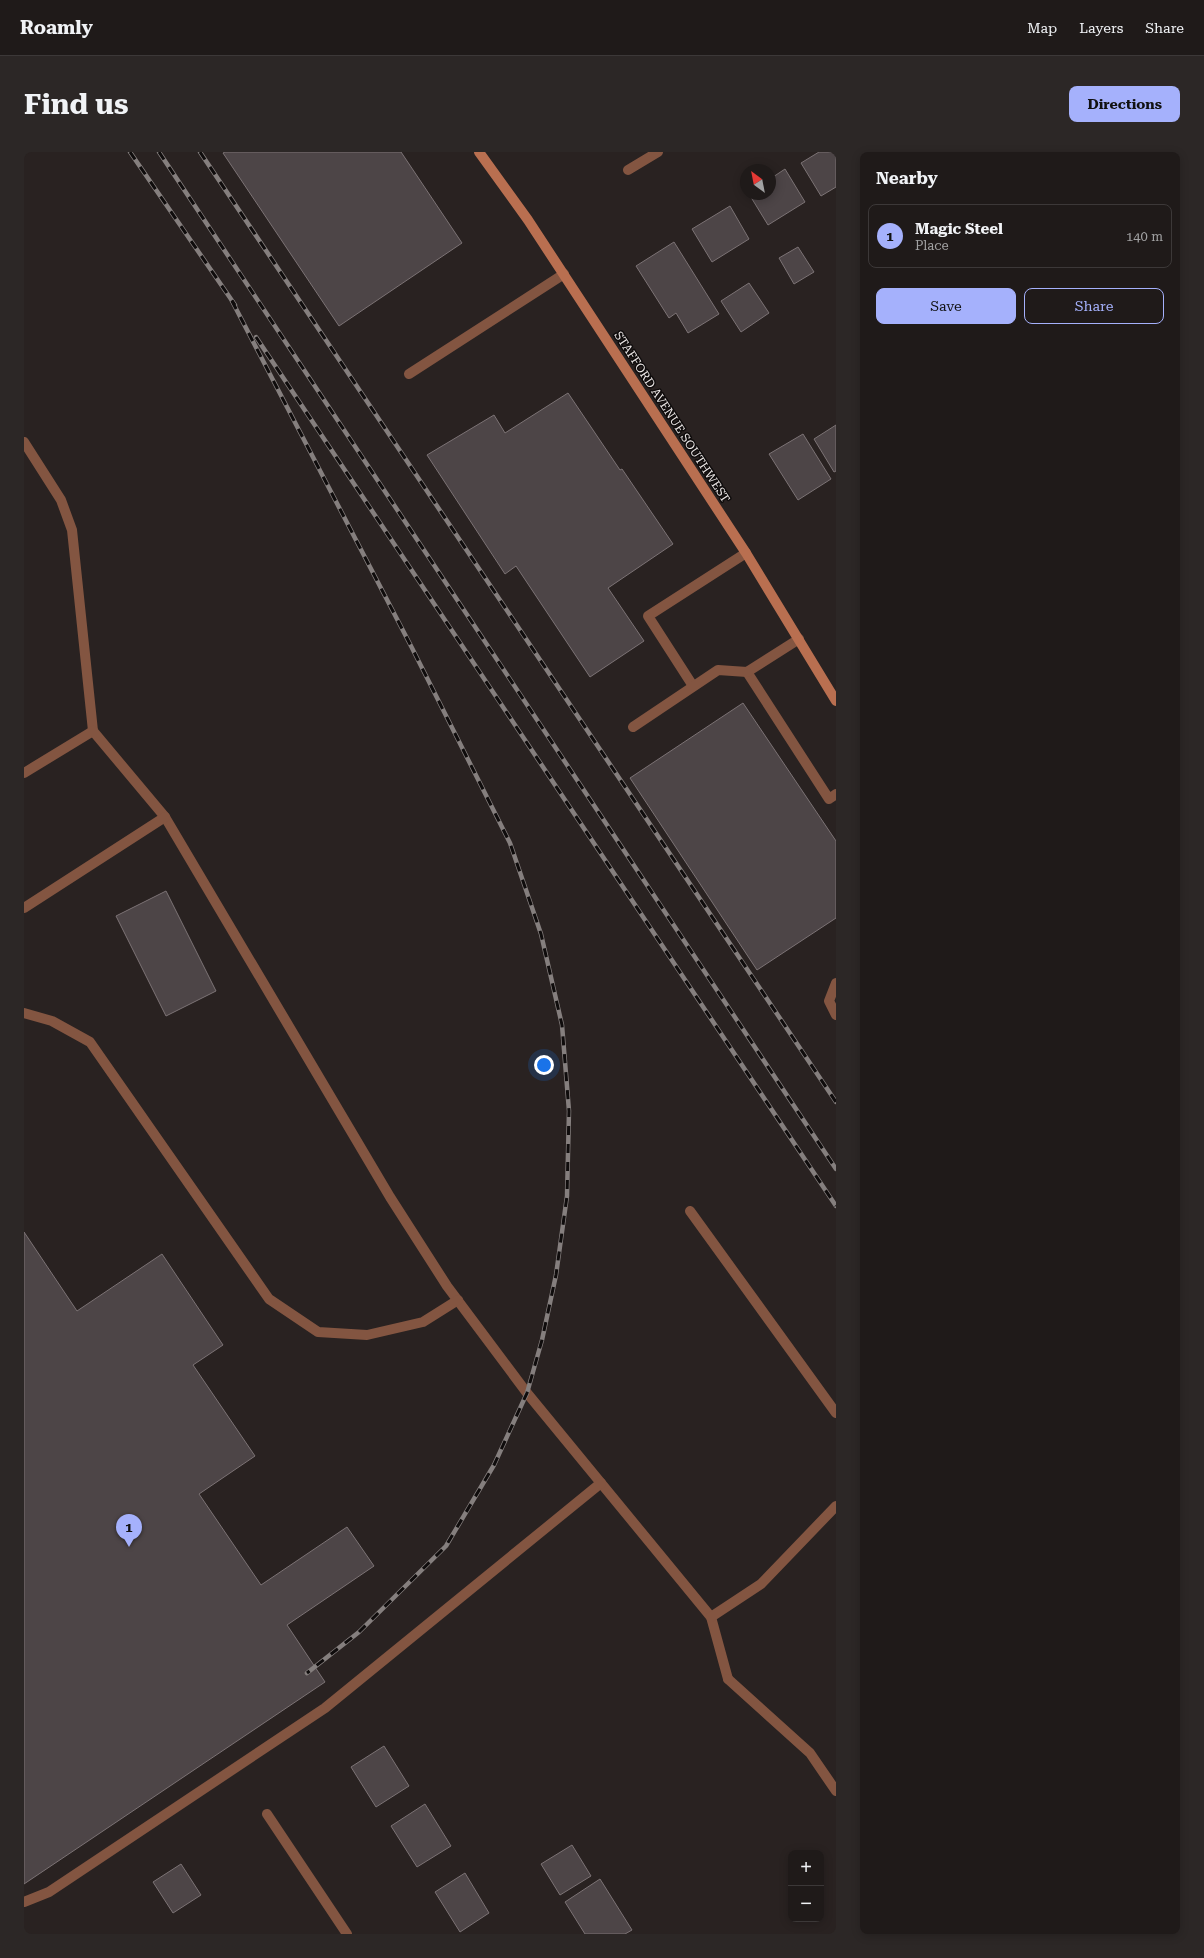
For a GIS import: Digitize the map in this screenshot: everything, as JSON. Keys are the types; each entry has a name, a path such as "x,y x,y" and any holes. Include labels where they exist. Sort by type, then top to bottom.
{"street":[{"name":"STAFFORD AVENUE SOUTHWEST","path":"479,152 528,220 564,274 746,553 836,701"},
{"path":"628,170 658,152"},
{"path":"409,374 564,274"},
{"path":"24,442 61,500 72,530 93,731 165,817 390,1197 458,1300 527,1393 711,1617 728,1679 810,1753 836,1791"},
{"path":"694,686 648,616 746,553"},
{"path":"633,727 718,670 747,672 799,639"},
{"path":"747,672 829,799 836,794"},
{"path":"24,773 93,731"},
{"path":"24,908 165,817"},
{"path":"836,983 829,1001 836,1015"},
{"path":"24,1013 52,1021 90,1042 269,1299 318,1332 367,1335 423,1322 458,1300"},
{"path":"690,1211 836,1413"},
{"path":"24,1902 49,1892 325,1708 601,1483"},
{"path":"711,1617 761,1584 836,1506"},
{"path":"267,1814 347,1934"}],"building":[{"path":"401,152 462,243 339,326 223,153"},
{"path":"819,152 836,152 836,187 821,196 801,163"},
{"path":"785,169 805,202 768,225 753,200 776,200 776,175"},
{"path":"730,206 749,239 712,262 692,229"},
{"path":"674,242 719,314 688,333 676,313 669,318 636,266"},
{"path":"798,247 814,272 794,284 779,258"},
{"path":"749,283 769,313 741,332 721,301"},
{"path":"568,393 620,470 622,469 673,544 608,588 644,641 590,677 516,566 505,574 427,455 494,415 505,433"},
{"path":"836,425 836,471 834,472 814,439"},
{"path":"803,434 831,479 798,500 769,454"},
{"path":"743,703 836,841 836,918 757,970 630,778"},
{"path":"166,891 216,991 166,1016 116,916"},
{"path":"24,1232 77,1311 162,1254 223,1345 193,1365 255,1456 199,1494 261,1585 347,1527 374,1566 287,1625 325,1682 24,1884"},
{"path":"384,1746 409,1786 376,1807 351,1767"},
{"path":"425,1804 451,1846 417,1867 391,1826"},
{"path":"572,1845 591,1876 560,1895 541,1864"},
{"path":"181,1864 201,1895 173,1913 153,1882"},
{"path":"465,1873 489,1913 460,1932 435,1892"},
{"path":"600,1879 632,1930 625,1934 585,1934 565,1902"}],"railway":[{"path":"130,152 235,305"},
{"path":"159,152 836,1169"},
{"path":"200,152 836,1102"},
{"path":"232,301 411,646 510,843 541,934 562,1025 569,1111 567,1196 556,1275 542,1340 527,1393 494,1465 446,1546 359,1632 307,1673"},
{"path":"256,337 836,1206"}],"place":[{"name":"Magic Steel","path":"129,1547"}]}
